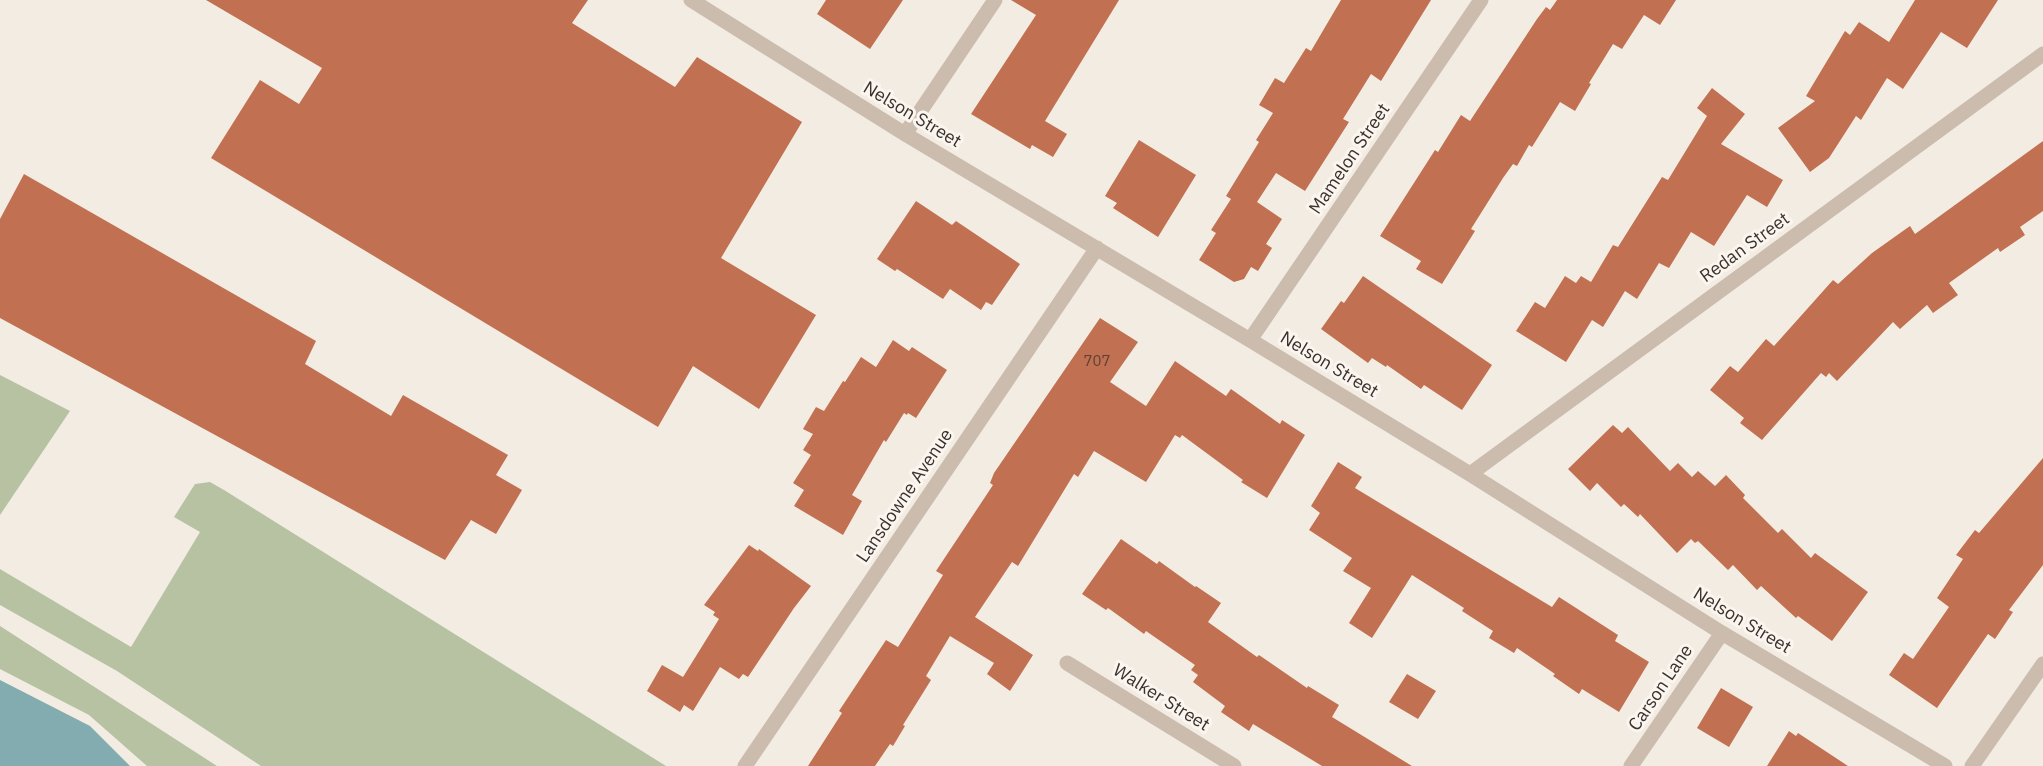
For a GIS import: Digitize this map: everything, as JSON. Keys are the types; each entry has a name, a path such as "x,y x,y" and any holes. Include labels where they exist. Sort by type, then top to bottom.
{"street":[{"name":"Nelson Street","path":"691,0 905,134 1250,340 1470,474 1722,633 1945,766"},
{"path":"905,134 995,0"},
{"name":"Mamelon Street","path":"1250,340 1481,0"},
{"name":"Redan Street","path":"1470,474 2043,54"},
{"name":"Lansdowne Avenue","path":"745,766 1097,248"},
{"name":"Carson Lane","path":"1631,766 1722,633"},
{"name":"Walker Street","path":"1067,663 1234,766"},
{"path":"1972,766 2043,664"}],"green space":[{"path":"0,375 70,411 0,515"},
{"path":"210,482 666,766 261,766 117,671 0,605 0,569 131,647 200,532 174,517 195,484"},
{"path":"0,626 217,766 147,766 89,715 0,669"}],"water":[{"path":"0,680 90,726 130,766 0,766"}],"building":[{"path":"206,0 588,0 572,23 675,87 697,57 802,122 721,258 816,315 759,409 693,366 658,427 211,158 260,80 299,104 322,68"},
{"path":"826,0 903,0 870,49 817,14"},
{"path":"1011,0 1119,0 1045,121 1067,134 1053,157 1032,145 1030,149 971,114 1036,15"},
{"path":"1341,0 1431,0 1381,81 1371,74 1343,119 1349,122 1305,191 1276,173 1257,202 1282,219 1266,244 1272,248 1258,271 1251,267 1244,279 1234,282 1199,260 1216,233 1211,230 1231,199 1226,196 1259,142 1256,140 1273,113 1259,105 1275,78 1284,83 1306,48 1311,51"},
{"path":"1557,0 1676,0 1660,25 1644,15 1622,49 1613,44 1575,111 1560,102 1532,147 1529,145 1517,166 1513,164 1503,178 1471,229 1475,231 1442,284 1416,269 1421,261 1380,236 1435,150 1438,152 1461,115 1470,121 1537,19 1546,7 1550,10"},
{"path":"1915,0 1998,0 1967,48 1941,32 1903,89 1887,78 1861,120 1856,116 1829,158 1810,172 1778,128 1815,101 1806,96 1845,31 1850,35 1859,22 1889,42"},
{"path":"1712,88 1745,114 1721,144 1783,180 1767,207 1747,195 1714,246 1691,232 1669,268 1659,263 1637,299 1625,291 1603,327 1592,320 1566,362 1516,331 1535,302 1545,308 1565,276 1576,283 1581,276 1591,282 1613,245 1618,247 1662,177 1668,180 1707,116 1697,108"},
{"path":"1139,140 1196,175 1158,237 1113,208 1117,203 1105,196"},
{"path":"2043,141 2043,211 2020,227 2025,235 2000,252 1998,248 1949,283 1958,295 1933,313 1927,305 1900,329 1893,322 1837,381 1829,373 1826,377 1821,373 1762,440 1740,423 1744,418 1710,390 1730,366 1738,372 1766,339 1774,346 1833,280 1838,284 1872,253 1910,226 1915,234"},
{"path":"24,174 316,341 305,364 391,416 403,395 508,455 496,475 522,490 496,534 471,520 445,560 0,318 0,219"},
{"path":"916,201 952,225 956,221 1020,264 992,305 986,302 981,310 950,289 943,299 897,269 895,271 877,259"},
{"path":"1363,276 1492,365 1462,410 1424,385 1421,389 1387,365 1386,367 1372,358 1368,363 1321,329 1341,301 1344,303"},
{"path":"1100,318 1138,342 1110,382 1146,406 1175,361 1226,396 1231,389 1280,424 1282,420 1305,435 1267,498 1241,482 1243,480 1182,435 1180,438 1175,435 1146,482 1094,451 1078,477 1074,474 1018,566 1012,562 975,617 1033,655 1010,691 987,674 994,663 950,636 926,676 931,680 903,725 905,726 893,746 890,744 875,766 808,766 842,713 839,711 886,640 898,647 943,575 936,571 993,485 990,483 994,473"},
{"path":"893,340 909,351 912,347 947,370 916,418 904,413 886,442 884,440 852,495 862,501 843,535 794,506 804,490 793,483 811,455 803,450 813,434 803,429 816,407 824,411 861,357 876,367"},
{"path":"1613,425 1622,433 1628,427 1670,471 1678,463 1692,477 1698,471 1715,486 1726,475 1745,495 1743,498 1778,533 1782,529 1811,558 1815,553 1868,592 1832,641 1798,616 1796,618 1761,586 1757,590 1733,565 1728,570 1698,541 1695,543 1691,539 1677,553 1640,514 1638,517 1624,504 1621,507 1597,483 1590,491 1568,469"},
{"path":"2043,458 2043,565 2009,610 2013,612 1995,639 1988,634 1937,708 1889,675 1904,653 1913,659 1949,607 1937,598 1963,559 1956,555 1975,530 1979,533"},
{"path":"1338,462 1362,477 1355,488 1552,607 1559,597 1618,635 1615,641 1649,662 1619,712 1582,689 1579,694 1517,648 1514,653 1489,638 1493,631 1462,611 1464,608 1412,575 1372,638 1349,623 1371,588 1343,571 1352,558 1309,530 1320,513 1311,506"},
{"path":"1121,539 1157,564 1159,561 1221,603 1208,622 1257,657 1259,655 1307,688 1308,686 1339,705 1332,717 1412,766 1322,766 1253,724 1249,731 1221,712 1225,706 1193,682 1198,675 1191,670 1195,665 1146,631 1144,634 1108,608 1106,610 1082,594"},
{"path":"749,545 758,551 759,549 811,586 748,677 743,674 739,679 720,667 693,711 684,705 680,712 647,691 662,665 683,677 719,619 713,615 715,612 704,605"},
{"path":"1407,674 1436,691 1418,719 1389,702"},
{"path":"1721,688 1753,707 1729,747 1697,728"},
{"path":"1789,731 1796,736 1798,733 1848,766 1767,766"}]}
